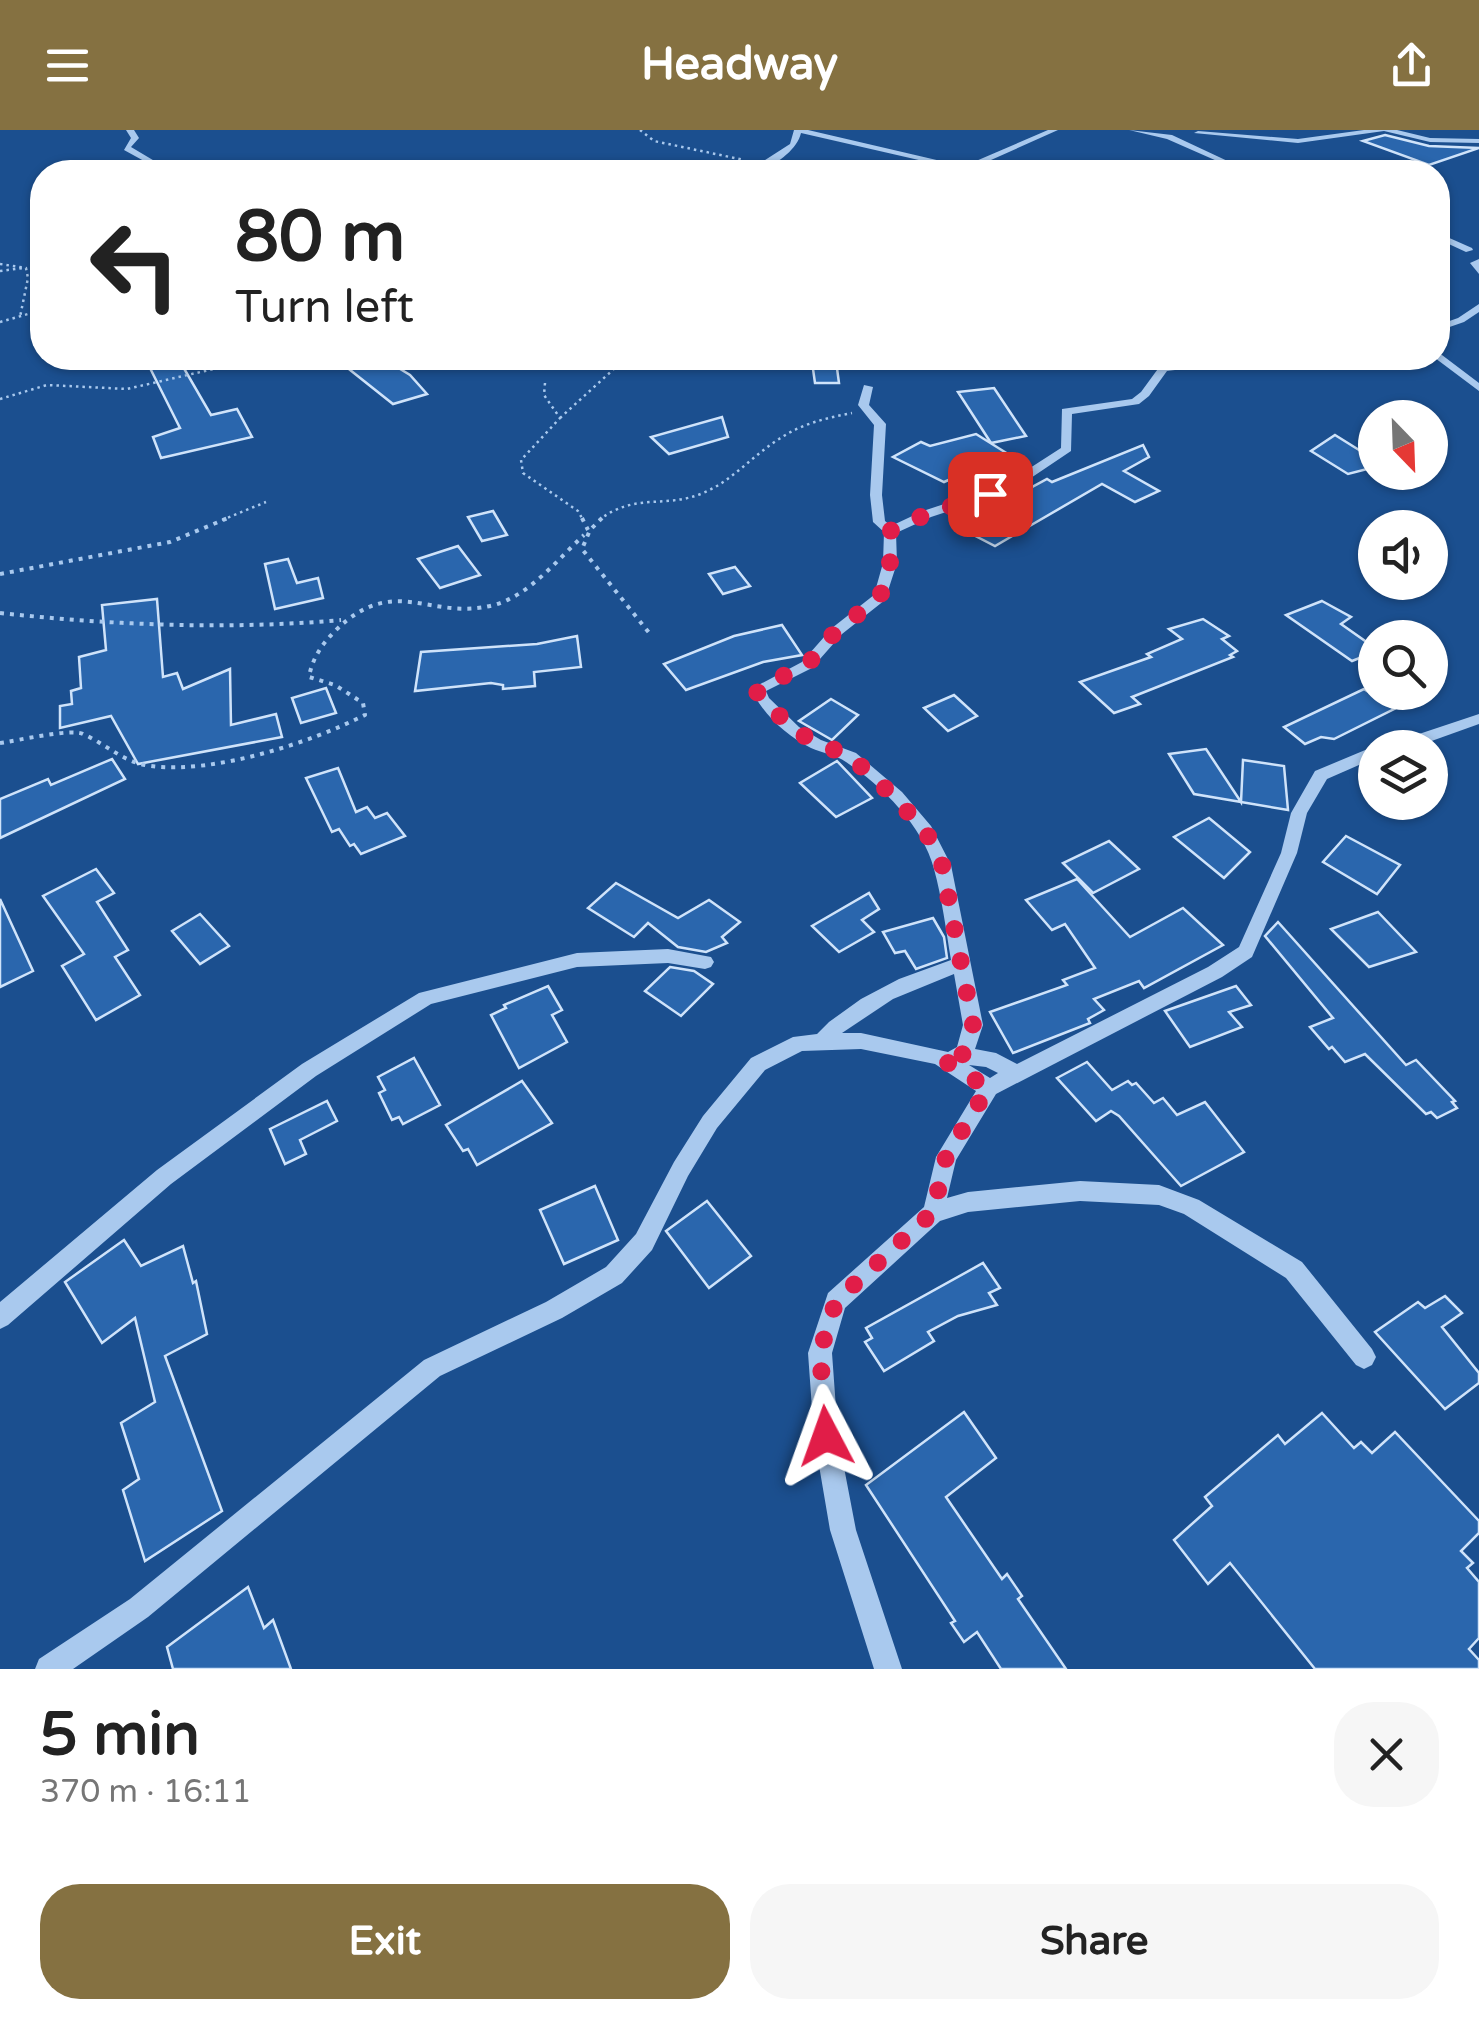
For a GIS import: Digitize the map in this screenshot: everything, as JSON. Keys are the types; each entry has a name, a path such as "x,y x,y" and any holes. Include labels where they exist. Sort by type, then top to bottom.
{"street":[{"path":"130,130 135,138 128,148 148,160"},
{"path":"765,160 792,150 798,142 799,130 934,160"},
{"path":"982,160 1054,130"},
{"path":"1133,130 1168,137 1220,160"},
{"path":"1198,133 1288,141 1384,130 1430,140 1479,141"},
{"path":"1479,240 1479,271"},
{"path":"1450,242 1476,256"},
{"path":"1450,324 1479,307"},
{"path":"1450,364 1479,388"},
{"path":"890,531 927,514 1010,487 1067,449 1066,411 1135,402 1146,394 1163,370"},
{"path":"868,387 863,405 880,424 881,436 876,495 879,522 890,531"},
{"path":"890,531 890,563 880,597 836,631 807,665 757,692 794,731 850,757 925,830 942,864 973,1025 952,1056"},
{"path":"1447,730 1479,719"},
{"path":"933,1212 946,1157 988,1088 1215,972 1246,952 1289,853 1299,813 1320,775 1358,759"},
{"path":"0,1317 164,1178 309,1070 426,998 576,960 668,956 705,962"},
{"path":"824,1040 860,1011 917,978 960,964"},
{"path":"49,1669 139,1608 432,1368 554,1310 614,1275 644,1242 681,1169 730,1094 758,1064 800,1043 862,1040 989,1059 1016,1074"},
{"path":"952,1056 988,1088"},
{"path":"888,1669 843,1530 826,1436 820,1352 836,1301 933,1212 968,1202 1080,1191 1159,1195 1192,1207 1294,1270 1364,1357"}],"path":[{"path":"640,130 643,136 686,149 736,160 765,160"},
{"path":"0,264 26,268"},
{"path":"0,271 26,268"},
{"path":"20,316 26,268"},
{"path":"0,322 30,313"},
{"path":"0,398 47,385 126,390 210,370"},
{"path":"613,370 521,460 523,472 578,511 586,533 582,549 650,634"},
{"path":"545,384 544,395 560,418"},
{"path":"0,613 104,624 296,624 344,620 381,601 411,598 466,607 494,604 535,580 595,522 646,500 694,497 750,467 774,442 816,420 869,412"},
{"path":"0,574 170,542 266,502"},
{"path":"0,743 64,731 80,732 151,767 250,753 346,726 365,715 363,703 335,685 309,677 317,652 344,620"}],"building":[{"path":"1385,135 1429,146 1479,148 1444,160 1415,160 1363,141"},
{"path":"151,370 185,370 211,415 237,409 252,437 161,458 153,437 180,428"},
{"path":"350,370 402,370 427,394 393,404"},
{"path":"813,370 837,370 839,383 815,383"},
{"path":"994,388 1026,436 991,443 958,392"},
{"path":"722,417 728,437 669,454 651,437"},
{"path":"976,434 1008,454 944,482 893,457 921,442 930,446"},
{"path":"1335,435 1358,449 1358,471 1348,474 1311,451"},
{"path":"1143,445 1149,457 1124,471 1159,491 1135,502 1102,484 995,546 958,527 1047,479 1052,482"},
{"path":"493,511 507,535 482,541 468,517"},
{"path":"458,546 480,575 440,588 418,559"},
{"path":"288,559 297,583 318,578 323,598 275,609 265,564"},
{"path":"735,567 750,586 723,594 709,574"},
{"path":"157,599 163,677 177,673 183,689 230,669 231,725 276,714 282,737 138,764 111,716 60,728 60,706 72,704 71,691 81,688 79,657 106,650 102,605"},
{"path":"1322,601 1351,617 1341,624 1358,636 1358,659 1352,661 1286,615"},
{"path":"1203,619 1229,636 1222,639 1237,651 1230,655 1233,657 1132,697 1140,704 1114,713 1080,682 1151,657 1147,654 1182,639 1169,629"},
{"path":"782,625 802,655 763,662 686,690 664,664 734,636"},
{"path":"577,636 581,667 534,672 535,686 503,689 503,685 491,683 415,691 421,652 537,644"},
{"path":"326,688 336,713 301,723 292,698"},
{"path":"1358,692 1358,710 1392,710 1334,739 1321,737 1305,744 1284,727"},
{"path":"954,695 977,716 948,731 924,708"},
{"path":"831,699 858,715 832,740 799,721"},
{"path":"1206,749 1241,802 1194,794 1169,754"},
{"path":"112,759 125,779 0,838 0,799 48,779 51,785"},
{"path":"1243,760 1284,766 1288,810 1241,802"},
{"path":"837,761 872,798 836,817 800,783"},
{"path":"338,768 356,812 367,807 375,818 387,813 405,836 361,854 339,829 332,832 306,778"},
{"path":"1209,818 1250,852 1224,878 1174,837"},
{"path":"1346,836 1400,865 1377,894 1323,862"},
{"path":"1109,841 1139,869 1093,893 1063,863"},
{"path":"96,869 114,893 97,902 128,950 115,957 140,995 96,1020 62,966 84,954 43,896"},
{"path":"1077,879 1130,937 1183,908 1223,945 1144,988 1139,981 1094,999 1104,1010 1088,1019 1090,1023 1013,1053 990,1012 1067,985 1063,980 1095,968 1065,924 1052,930 1026,900"},
{"path":"616,883 678,918 709,900 740,922 722,937 727,943 706,952 678,947 648,923 634,937 588,908"},
{"path":"869,893 879,909 862,920 874,932 839,952 812,926"},
{"path":"0,899 33,971 0,987"},
{"path":"1378,912 1416,952 1369,967 1331,929"},
{"path":"200,914 229,946 200,964 172,931"},
{"path":"933,918 944,937 947,958 916,969 905,951 895,953 883,932"},
{"path":"1278,922 1406,1065 1416,1060 1455,1101 1452,1102 1457,1108 1437,1118 1431,1112 1426,1114 1365,1054 1345,1062 1332,1047 1329,1049 1310,1027 1333,1018 1265,936"},
{"path":"670,967 694,971 713,984 681,1016 645,991"},
{"path":"548,986 562,1010 552,1015 567,1042 519,1068 491,1015 506,1008 504,1005"},
{"path":"1236,986 1251,1005 1229,1012 1242,1027 1190,1047 1165,1011"},
{"path":"414,1058 440,1105 403,1124 399,1117 392,1120 379,1093 385,1090 378,1077"},
{"path":"1087,1062 1112,1090 1128,1081 1136,1083 1154,1103 1163,1098 1177,1115 1205,1102 1244,1152 1181,1186 1119,1116 1111,1111 1096,1121 1057,1078"},
{"path":"522,1081 552,1123 477,1165 446,1125"},
{"path":"327,1101 337,1121 300,1140 306,1154 285,1164 270,1129"},
{"path":"595,1186 618,1240 564,1264 540,1210"},
{"path":"707,1201 751,1256 709,1288 666,1231"},
{"path":"124,1240 141,1266 183,1246 193,1283 196,1281 207,1334 165,1356 222,1511 145,1561 123,1490 139,1479 121,1423 155,1402 135,1318 102,1343 65,1282"},
{"path":"983,1263 1000,1288 989,1293 997,1305 958,1316 928,1332 934,1341 884,1371 865,1342 872,1338 866,1328"},
{"path":"1445,1296 1462,1313 1442,1327 1479,1373 1479,1383 1445,1409 1375,1332 1418,1302 1425,1308"},
{"path":"964,1412 996,1458 946,1497 1002,1579 1007,1574 1022,1596 1018,1599 1066,1669 1001,1669 977,1632 964,1642 951,1623 955,1621 866,1485"},
{"path":"1322,1413 1354,1448 1361,1442 1372,1453 1395,1432 1479,1521 1479,1533 1461,1551 1473,1563 1467,1568 1479,1582 1479,1638 1469,1649 1479,1660 1479,1669 1315,1669 1230,1563 1208,1584 1174,1540 1212,1506 1205,1497 1278,1435 1285,1444"},
{"path":"248,1587 264,1628 273,1620 291,1669 173,1669 167,1647"}],"route":[{"path":"826,1436 820,1352 836,1301 933,1212 946,1157 988,1088 940,1058 964,1054 973,1025 942,864 925,830 896,796 850,757 794,731 757,692 807,665 836,631 880,597 890,563 890,531 927,514 990,494"}]}
